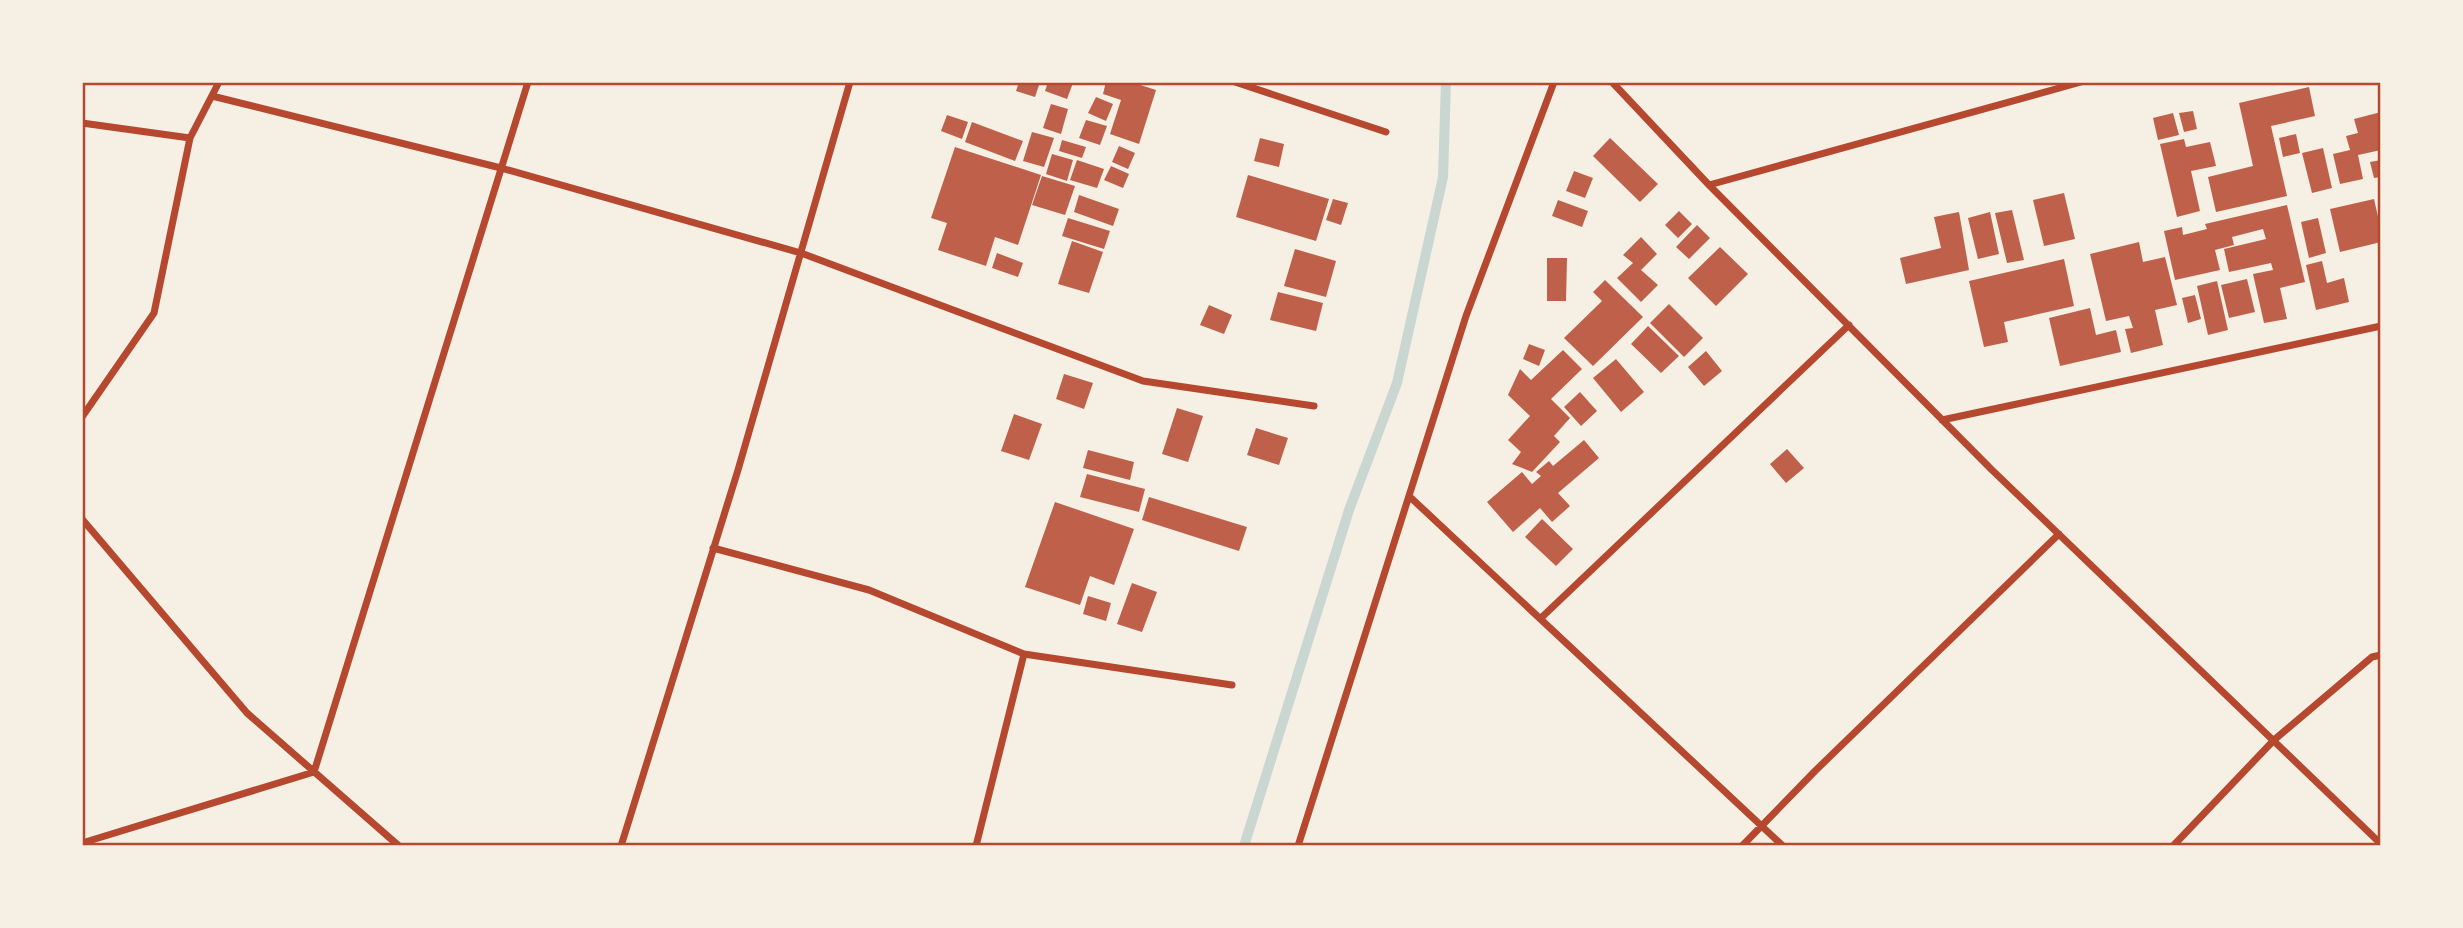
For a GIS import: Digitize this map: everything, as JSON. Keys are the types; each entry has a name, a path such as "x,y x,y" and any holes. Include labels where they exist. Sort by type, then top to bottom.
{"street":[{"path":"82,417 154,313 190,138 219,82"},
{"path":"314,772 528,82"},
{"path":"621,846 713,548 850,82"},
{"path":"1235,82 1385,132"},
{"path":"1298,846 1466,316 1555,82"},
{"path":"1612,82 1709,185 1942,420 2381,844"},
{"path":"1709,185 2081,82"},
{"path":"212,96 501,168 801,253 1143,381 1314,406"},
{"path":"82,123 190,138"},
{"path":"1541,618 1849,326"},
{"path":"1942,420 2381,326"},
{"path":"1409,496 1783,846"},
{"path":"82,519 247,713 399,846"},
{"path":"1742,846 1815,771 2059,534"},
{"path":"713,548 869,590 1024,654 1231,685"},
{"path":"976,846 1024,654"},
{"path":"2173,846 2274,740 2372,657 2381,655"},
{"path":"82,843 314,772"}],"building":[{"path":"1019,82 1040,82 1035,97 1016,91"},
{"path":"1048,82 1073,83 1067,99 1045,91"},
{"path":"1106,82 1131,82 1156,90 1139,144 1110,134 1121,100 1103,94"},
{"path":"2309,87 2315,116 2271,126 2287,196 2216,212 2208,177 2253,166 2239,103"},
{"path":"1096,97 1113,104 1106,121 1088,113"},
{"path":"1051,104 1068,109 1061,134 1043,128"},
{"path":"2193,111 2197,129 2184,132 2179,113"},
{"path":"2381,112 2381,150 2358,155 2363,179 2340,184 2333,154 2350,150 2346,136 2358,133 2354,119"},
{"path":"2173,113 2179,135 2158,140 2153,118"},
{"path":"947,115 968,122 962,139 941,131"},
{"path":"1086,120 1107,126 1100,145 1079,138"},
{"path":"972,122 1023,141 1015,161 965,142"},
{"path":"1032,132 1054,138 1044,167 1023,161"},
{"path":"2296,134 2300,153 2283,157 2279,138"},
{"path":"1260,138 1284,144 1279,167 1254,161"},
{"path":"1610,138 1658,184 1640,202 1593,156"},
{"path":"2184,139 2186,147 2210,142 2216,166 2191,171 2200,211 2177,217 2160,144"},
{"path":"1062,140 1086,147 1082,158 1059,151"},
{"path":"1119,146 1135,153 1128,169 1112,162"},
{"path":"955,147 1041,175 1018,245 995,237 986,266 938,250 947,223 931,218"},
{"path":"2323,148 2332,188 2312,193 2302,153"},
{"path":"1052,154 1073,160 1067,181 1046,174"},
{"path":"1077,160 1104,169 1097,188 1070,180"},
{"path":"2381,160 2381,177 2374,178 2370,162"},
{"path":"1111,166 1129,174 1123,188 1104,180"},
{"path":"1574,171 1593,178 1585,198 1566,191"},
{"path":"1248,175 1329,199 1316,241 1236,217"},
{"path":"1042,176 1075,186 1065,215 1032,205"},
{"path":"2064,193 2075,239 2044,246 2033,200"},
{"path":"1079,195 1119,209 1113,226 1074,212"},
{"path":"1333,199 1348,203 1341,225 1326,220"},
{"path":"2374,199 2381,242 2340,252 2330,209"},
{"path":"1558,200 1588,211 1582,227 1552,216"},
{"path":"2287,205 2305,282 2280,288 2287,319 2264,323 2253,274 2273,270 2271,263 2229,272 2224,249 2266,239 2263,229 2232,237 2234,245 2215,250 2220,270 2175,280 2164,231 2182,227 2183,235 2207,229 2205,224"},
{"path":"2012,210 2024,260 2007,263 1995,213"},
{"path":"1679,211 1692,224 1678,238 1665,225"},
{"path":"1959,212 1969,270 1906,284 1900,258 1941,248 1934,217"},
{"path":"1990,212 1999,254 1978,259 1968,218"},
{"path":"1068,218 1110,231 1104,249 1062,236"},
{"path":"2318,218 2326,253 2309,258 2301,222"},
{"path":"1697,225 1710,238 1689,259 1676,247"},
{"path":"1641,237 1657,254 1641,270 1658,285 1641,302 1617,278 1633,263 1623,255"},
{"path":"1072,241 1103,252 1089,293 1058,284"},
{"path":"2139,242 2143,262 2165,257 2177,305 2155,310 2163,345 2131,353 2125,329 2133,328 2129,316 2106,321 2090,254"},
{"path":"1720,247 1748,274 1716,306 1688,278"},
{"path":"1295,249 1336,261 1326,297 1284,286"},
{"path":"997,253 1023,263 1018,277 992,268"},
{"path":"1547,258 1567,258 1566,301 1547,301"},
{"path":"2064,259 2074,306 2004,322 2008,342 1984,347 1969,281"},
{"path":"2322,261 2327,283 2344,278 2349,302 2316,310 2306,265"},
{"path":"2247,279 2255,312 2229,318 2221,285"},
{"path":"1605,280 1643,317 1593,366 1564,338 1602,301 1593,292"},
{"path":"2217,281 2228,330 2208,335 2197,286"},
{"path":"1278,292 1323,303 1316,331 1270,320"},
{"path":"2195,295 2201,319 2188,323 2182,298"},
{"path":"1669,304 1703,338 1684,357 1650,323"},
{"path":"1209,305 1232,315 1224,334 1200,325"},
{"path":"2090,308 2096,335 2116,330 2121,352 2060,366 2049,318"},
{"path":"1648,326 1679,356 1661,373 1631,344"},
{"path":"1529,344 1545,350 1539,366 1523,359"},
{"path":"1563,350 1582,369 1551,399 1570,418 1554,436 1560,442 1532,472 1512,464 1521,452 1508,440 1530,416 1508,395 1520,369 1531,380"},
{"path":"1706,351 1722,371 1704,386 1688,367"},
{"path":"1616,359 1644,392 1621,412 1593,378"},
{"path":"1064,374 1093,383 1084,409 1056,399"},
{"path":"1580,392 1597,411 1581,426 1564,407"},
{"path":"1177,408 1203,416 1188,462 1162,454"},
{"path":"1014,414 1042,424 1029,460 1001,451"},
{"path":"1256,428 1288,438 1279,465 1247,455"},
{"path":"1584,440 1599,458 1558,493 1570,506 1552,522 1540,508 1513,532 1487,502 1522,472 1532,484 1541,476 1536,472 1549,461 1553,466"},
{"path":"1787,449 1804,468 1786,483 1770,464"},
{"path":"1088,450 1134,462 1130,480 1083,468"},
{"path":"1087,474 1145,489 1139,512 1080,497"},
{"path":"1149,497 1247,527 1239,551 1142,520"},
{"path":"1055,502 1134,529 1114,585 1090,576 1080,605 1025,587"},
{"path":"1542,519 1573,549 1556,566 1525,537"},
{"path":"1132,583 1157,592 1142,632 1117,624"},
{"path":"1088,596 1111,603 1106,621 1083,614"}],"waterway":[{"path":"1244,846 1349,510 1397,383 1443,177 1446,82"}]}
